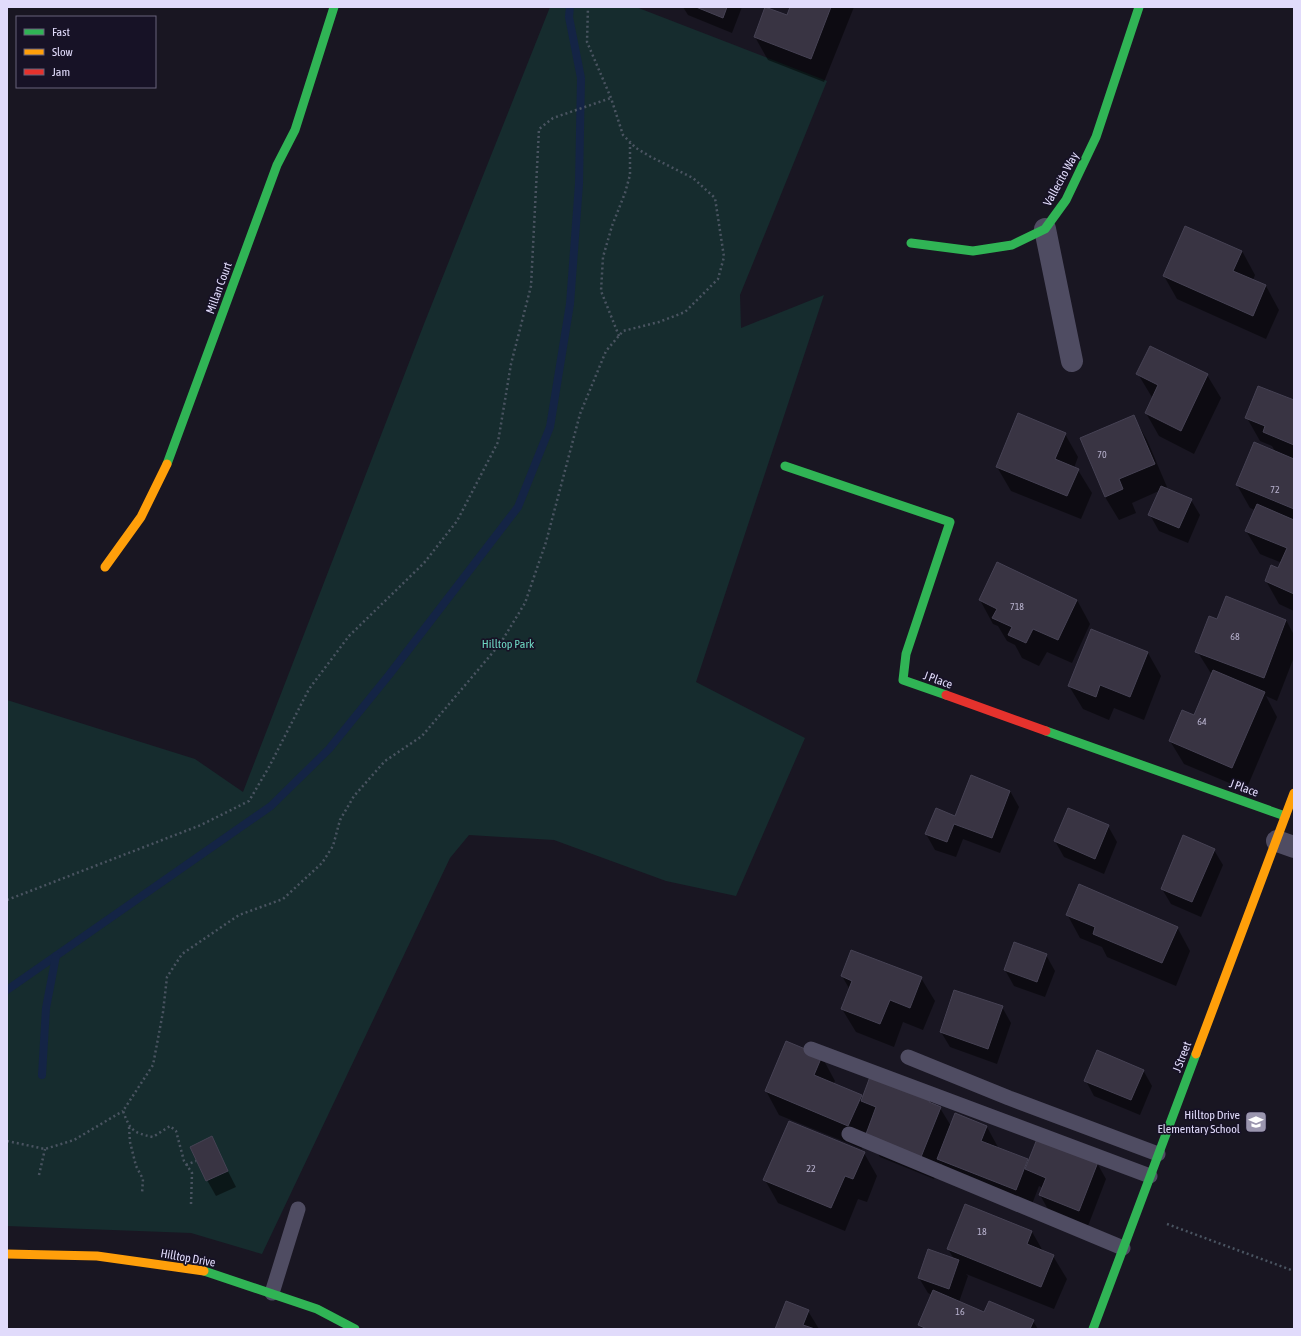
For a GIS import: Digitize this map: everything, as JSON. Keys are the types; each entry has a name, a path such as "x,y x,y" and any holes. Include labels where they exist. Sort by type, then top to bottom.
{"street":[{"name":"Millan Court","path":"105,567 141,517 172,453 277,165 295,130 334,7"},
{"name":"Vallecito Way","path":"911,243 972,252 1012,245 1044,229 1066,200 1096,137 1139,7"},
{"path":"1044,229 1072,361"},
{"name":"J Place","path":"785,466 950,522 906,654 904,680 1285,816"},
{"name":"J Street","path":"1093,1329 1158,1154 1285,844 1285,816 1294,793"},
{"name":"Hilltop Drive","path":"7,1254 96,1256 207,1271 317,1308 356,1329"}],"lane":[{"path":"811,1049 1150,1176"},
{"path":"908,1057 1009,1098 1158,1154"},
{"path":"849,1134 1123,1248"},
{"path":"272,1293 298,1209"}],"path":[{"path":"7,1141 45,1149 74,1140 123,1111 153,1065 163,1012 167,977 182,954 239,915 283,900 322,863 333,846 340,820 354,796 385,761 422,736 500,644 525,603 546,542 580,414 606,351 623,331 659,322 685,312 718,279 724,256 715,198 693,178 651,157 623,135 610,98 587,42 588,7"},
{"path":"7,900 201,825 249,800 269,768 309,689 349,636 424,563 458,521 498,442 511,364 531,286 539,129 553,118 610,98"},
{"path":"619,336 610,318 601,291 603,257 630,175 630,142"},
{"path":"123,1111 129,1127 130,1142 136,1166 143,1179 142,1194"},
{"path":"129,1127 138,1134 153,1137 170,1126 176,1131 186,1165 192,1174 191,1204"},
{"path":"39,1175 45,1149"},
{"path":"186,1165 196,1161"},
{"path":"1167,1224 1294,1271"}],"green space":[{"name":"Hilltop Park","path":"550,7 636,7 827,81 740,295 741,328 824,295 696,682 805,738 736,896 666,881 554,840 469,835 450,858 262,1254 191,1233 7,1226 7,700 195,759 243,792 424,324"}],"building":[{"path":"696,7 727,7 723,18"},
{"path":"765,7 787,15 790,7 831,7 811,59 754,37"},
{"path":"1185,226 1242,251 1233,271 1266,285 1253,316 1163,276"},
{"path":"1150,346 1208,374 1181,431 1145,413 1158,385 1136,374"},
{"path":"1258,386 1294,400 1294,445 1263,432 1265,426 1245,418"},
{"path":"1018,413 1066,433 1055,459 1079,469 1067,496 996,467"},
{"path":"1134,415 1155,464 1119,479 1123,489 1105,497 1080,438"},
{"path":"1254,442 1294,459 1294,509 1236,485"},
{"path":"1161,486 1192,499 1179,528 1148,515"},
{"path":"1257,504 1294,520 1294,594 1265,581 1271,565 1278,568 1287,548 1245,531"},
{"path":"997,562 1077,600 1058,640 1033,629 1026,643 1008,635 1012,627 992,618 997,609 979,600"},
{"path":"1226,596 1286,620 1264,678 1195,652 1209,616 1217,619"},
{"path":"1091,629 1148,652 1130,697 1100,685 1096,697 1068,686"},
{"path":"1213,670 1265,692 1232,768 1169,741 1182,710 1194,715"},
{"path":"971,775 1010,791 992,838 954,824 947,842 925,834 936,808 955,816"},
{"path":"1068,808 1109,825 1095,859 1054,841"},
{"path":"1183,835 1215,849 1192,902 1161,889"},
{"path":"1079,884 1178,927 1162,963 1093,934 1095,927 1066,915"},
{"path":"1014,942 1047,954 1037,982 1004,970"},
{"path":"851,950 922,977 910,1008 890,1000 880,1024 841,1009 852,981 841,976"},
{"path":"954,990 1003,1006 988,1049 940,1032"},
{"path":"786,1041 822,1056 814,1075 862,1095 848,1126 765,1091"},
{"path":"1097,1050 1144,1070 1131,1100 1084,1081"},
{"path":"871,1074 931,1098 929,1102 941,1107 921,1157 866,1134 876,1107 861,1101"},
{"path":"955,1113 987,1126 981,1141 1028,1159 1016,1190 937,1159"},
{"path":"789,1121 865,1152 853,1179 845,1176 831,1208 763,1180"},
{"path":"212,1136 228,1171 206,1181 190,1147"},
{"path":"1037,1139 1098,1162 1079,1211 1039,1195 1046,1178 1025,1169"},
{"path":"965,1204 1032,1231 1027,1244 1054,1255 1041,1287 947,1249"},
{"path":"928,1249 959,1260 949,1289 918,1278"},
{"path":"933,1290 984,1312 989,1301 1034,1320 1030,1329 927,1329 918,1325"},
{"path":"786,1301 809,1310 803,1325 815,1329 775,1329"}],"waterway":[{"path":"7,990 271,806 329,749 389,675 518,507 550,427 570,304 579,184 581,78 569,17 570,7"},
{"path":"42,1075 46,1008 56,956"}],"traffic: fast":[{"path":"167,464 277,165 295,130 334,7"},
{"path":"911,243 973,251 1012,245 1045,229 1066,200 1096,137 1139,7"},
{"path":"785,466 950,522 906,654 903,680 946,695"},
{"path":"1046,731 1285,816"},
{"path":"1093,1329 1196,1054"},
{"path":"204,1271 317,1309 355,1329"}],"traffic: slow":[{"path":"105,567 141,517 167,464"},
{"path":"1196,1054 1294,793"},
{"path":"7,1254 97,1256 204,1271"}],"traffic: jam":[{"path":"946,695 1046,731"}],"place":[{"name":"Hilltop Drive Elementary School","path":"1256,1122"}]}
